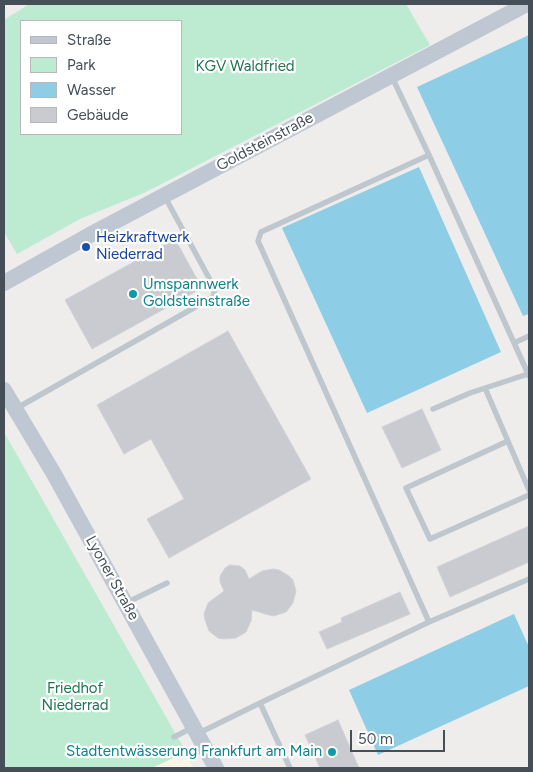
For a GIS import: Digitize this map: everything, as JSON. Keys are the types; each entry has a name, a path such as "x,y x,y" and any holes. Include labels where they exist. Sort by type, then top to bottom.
{"street":[{"name":"Goldsteinstraße","path":"4,283 96,231 527,4"},
{"name":"Lyoner Straße","path":"4,390 14,410 54,474 216,768"}],"lane":[{"path":"391,75 429,154 529,375 485,388 433,409"},
{"path":"429,154 261,232 258,241 429,622"},
{"path":"14,410 213,297 215,289 164,196"},
{"path":"514,343 529,336"},
{"path":"485,388 529,490"},
{"path":"508,441 406,488 430,539 529,495"},
{"path":"174,737 196,730 260,703 429,622 529,579"},
{"path":"126,603 167,583"},
{"path":"260,703 290,768"}],"shaded area":[{"path":"186,752 193,768 152,768"}],"green space":[{"name":"KGV Waldfried","path":"29,4 406,4 430,45 146,192 80,219 17,254 4,232 4,20"},
{"name":"Friedhof Niederrad","path":"4,432 186,752 152,768 4,768"}],"water":[{"path":"529,35 529,314 523,316 417,87"},
{"path":"419,167 501,352 367,413 282,228"},
{"path":"514,614 529,647 529,686 378,755 349,690"}],"building":[{"name":"Umspannwerk Goldsteinstraße","path":"175,239 202,288 92,349 65,300"},
{"path":"228,331 311,479 169,558 147,519 184,499 151,439 124,454 97,405"},
{"path":"422,409 441,450 402,468 382,427"},
{"path":"529,526 529,562 450,597 437,567"},
{"path":"230,565 240,566 245,570 249,579 262,571 279,570 293,580 296,591 293,603 286,612 274,616 252,610 251,621 246,632 236,638 224,639 218,638 209,631 204,614 208,603 224,591 220,582 220,576 225,568"},
{"path":"400,592 410,614 327,649 319,632 342,622 341,618"},
{"name":"Stadtentwässerung Frankfurt am Main","path":"338,720 359,768 320,768 305,735"}],"place":[{"name":"Heizkraftwerk Niederrad","path":"86,247"},
{"name":"Umspannwerk Goldsteinstraße","path":"133,294"},
{"name":"Stadtentwässerung Frankfurt am Main","path":"332,752"}]}
